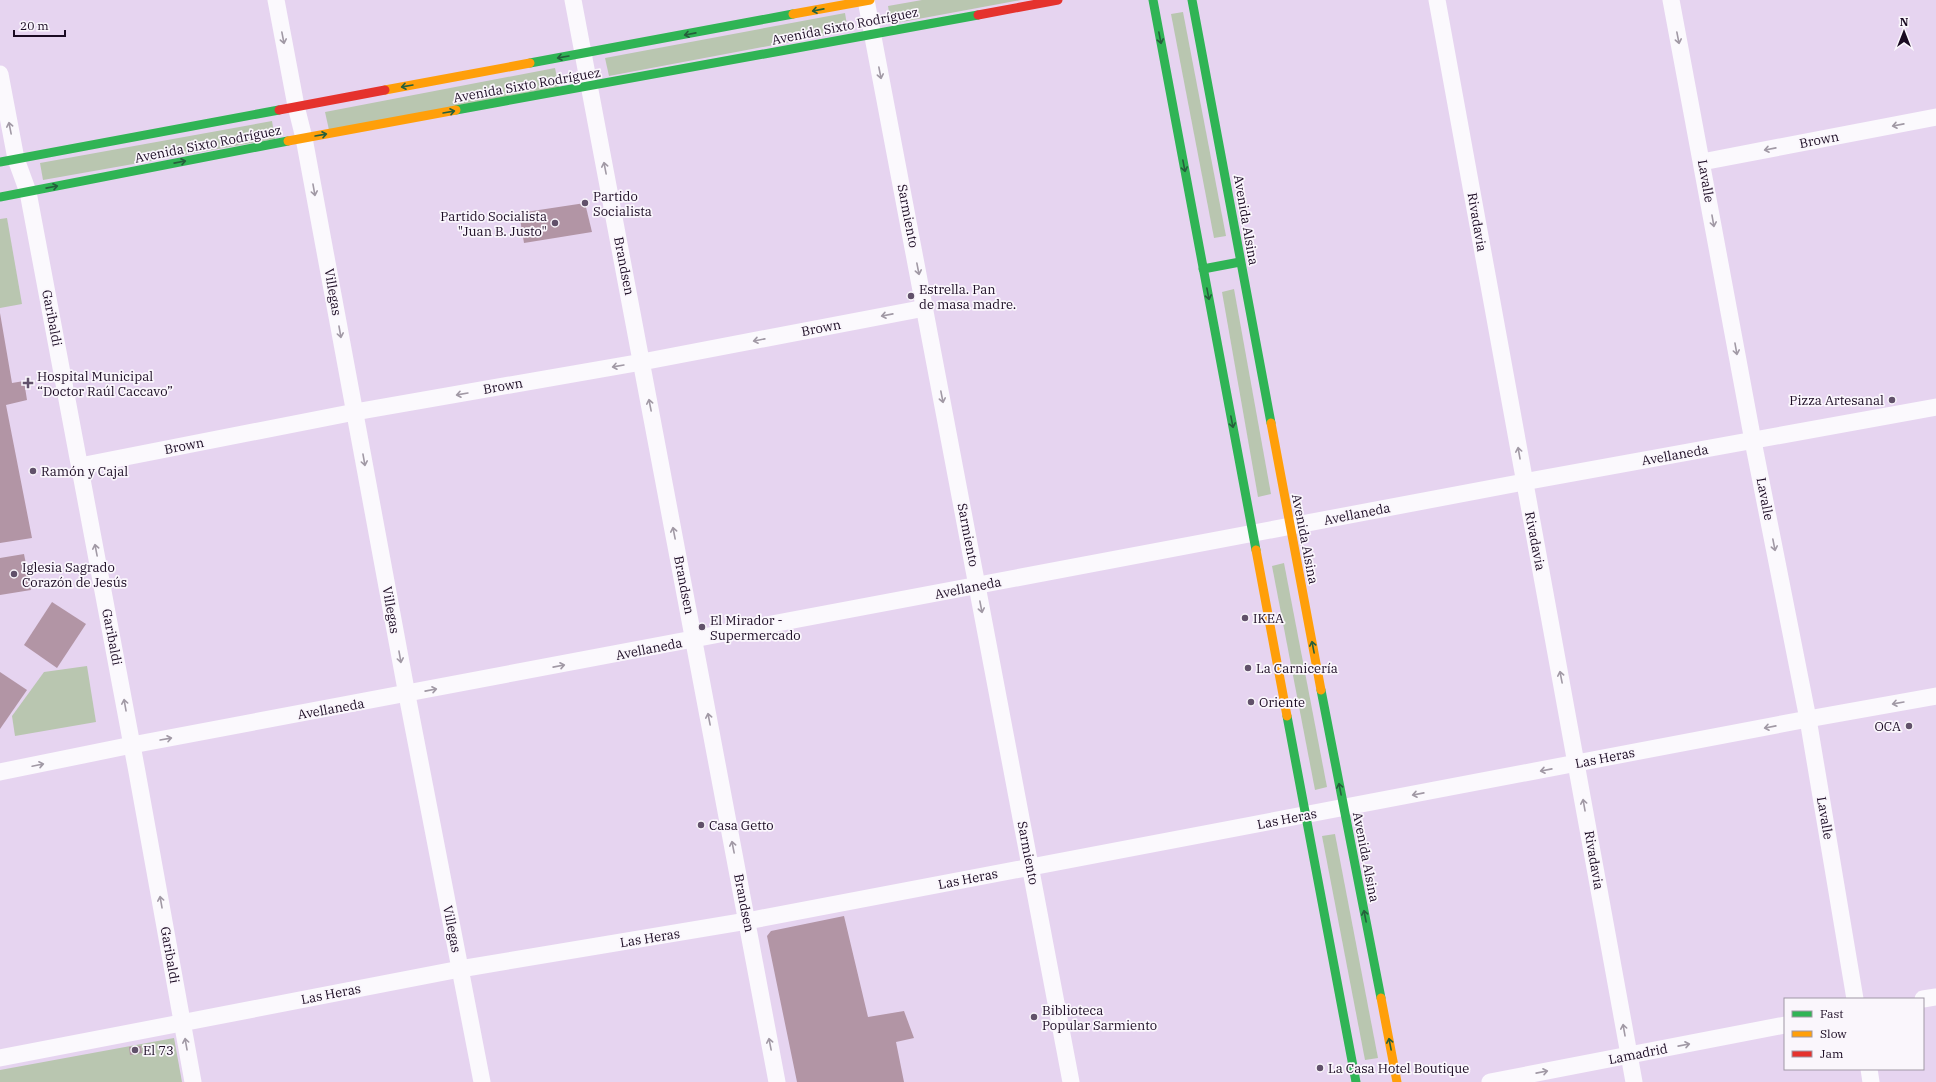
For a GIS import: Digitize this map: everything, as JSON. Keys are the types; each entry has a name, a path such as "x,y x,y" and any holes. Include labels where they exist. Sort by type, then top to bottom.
{"main road":[{"name":"Avenida Sixto Rodríguez","path":"8,161 868,0"},
{"name":"Avenida Sixto Rodríguez","path":"0,197 304,138 590,87 1058,0"},
{"path":"1153,0 1356,1082"},
{"name":"Avenida Alsina","path":"1192,0 1343,808 1397,1082"},
{"path":"1203,269 1240,262"}],"street":[{"name":"Villegas","path":"276,0 296,106 304,138 407,695 482,1082"},
{"name":"Brandsen","path":"573,0 777,1082"},
{"name":"Sarmiento","path":"868,0 873,34 926,308 1071,1082"},
{"name":"Rivadavia","path":"1437,0 1634,1082"},
{"name":"Lavalle","path":"1671,0 1753,441 1808,719 1855,998"},
{"name":"Garibaldi","path":"0,74 8,161 28,192 132,745 193,1082"},
{"name":"Brown","path":"1702,162 1936,117"},
{"name":"Brown","path":"80,466 355,412 642,362 926,308"},
{"name":"Avellaneda","path":"0,772 132,745 407,695 1524,482 1936,407"},
{"name":"Las Heras","path":"0,1058 460,969 747,922 1808,719 1936,696"},
{"path":"1924,999 1936,997"},
{"name":"Lamadrid","path":"1490,1082 1784,1025"},
{"path":"1869,1070 1871,1082"}],"green space":[{"path":"922,0 1021,0 891,24 888,6"},
{"path":"1183,12 1226,236 1214,238 1171,14"},
{"path":"845,13 848,31 609,76 605,58"},
{"path":"555,68 559,87 329,130 325,112"},
{"path":"272,121 275,139 43,180 40,163"},
{"path":"7,218 22,304 0,308 0,219"},
{"path":"1234,289 1271,494 1258,497 1222,292"},
{"path":"1284,563 1327,787 1315,790 1272,566"},
{"path":"87,666 96,722 15,736 12,716 44,672"},
{"path":"1335,834 1378,1058 1365,1060 1322,836"},
{"path":"174,1038 182,1082 0,1082 0,1070"}],"building":[{"name":"Partido Socialista \"Juan B. Justo\"","path":"585,203 592,232 524,243 519,213"},
{"name":"Hospital Municipal “Doctor Raúl Caccavo”","path":"0,313 12,383 24,381 27,400 6,405 32,538 0,543"},
{"name":"Iglesia Sagrado Corazón de Jesús","path":"24,554 31,590 0,595 0,558"},
{"path":"52,602 86,624 57,668 24,645"},
{"path":"0,672 27,690 0,729"},
{"path":"844,916 868,1017 904,1011 914,1038 896,1042 904,1082 797,1082 767,936 771,931"},
{"name":"El 73","path":"141,1046 142,1053 130,1055 129,1047"}],"traffic: fast":[{"path":"1153,0 1256,550"},
{"path":"1192,0 1271,423"},
{"path":"530,63 793,14"},
{"path":"456,110 978,15"},
{"path":"0,162 279,110"},
{"path":"0,197 288,141"},
{"path":"1203,269 1240,262"},
{"path":"1321,690 1381,998"},
{"path":"1287,716 1356,1082"}],"traffic: slow":[{"path":"793,14 870,0"},
{"path":"385,90 530,63"},
{"path":"288,141 456,110"},
{"path":"1271,423 1321,690"},
{"path":"1256,550 1287,716"},
{"path":"1381,998 1397,1082"}],"traffic: jam":[{"path":"978,15 1058,0"},
{"path":"279,110 385,90"}],"place":[{"name":"Partido Socialista","path":"585,203"},
{"name":"Partido Socialista \"Juan B. Justo\"","path":"555,223"},
{"name":"Estrella. Pan de masa madre.","path":"911,296"},
{"name":"Hospital Municipal “Doctor Raúl Caccavo”","path":"28,383"},
{"name":"Pizza Artesanal","path":"1892,400"},
{"name":"Ramón y Cajal","path":"33,471"},
{"name":"Iglesia Sagrado Corazón de Jesús","path":"14,574"},
{"name":"IKEA","path":"1245,618"},
{"name":"El Mirador - Supermercado","path":"702,627"},
{"name":"La Carnicería","path":"1248,668"},
{"name":"Oriente","path":"1251,702"},
{"name":"OCA","path":"1909,726"},
{"name":"Casa Getto","path":"701,825"},
{"name":"Biblioteca Popular Sarmiento","path":"1034,1017"},
{"name":"El 73","path":"135,1050"},
{"name":"La Casa Hotel Boutique","path":"1320,1068"}]}
